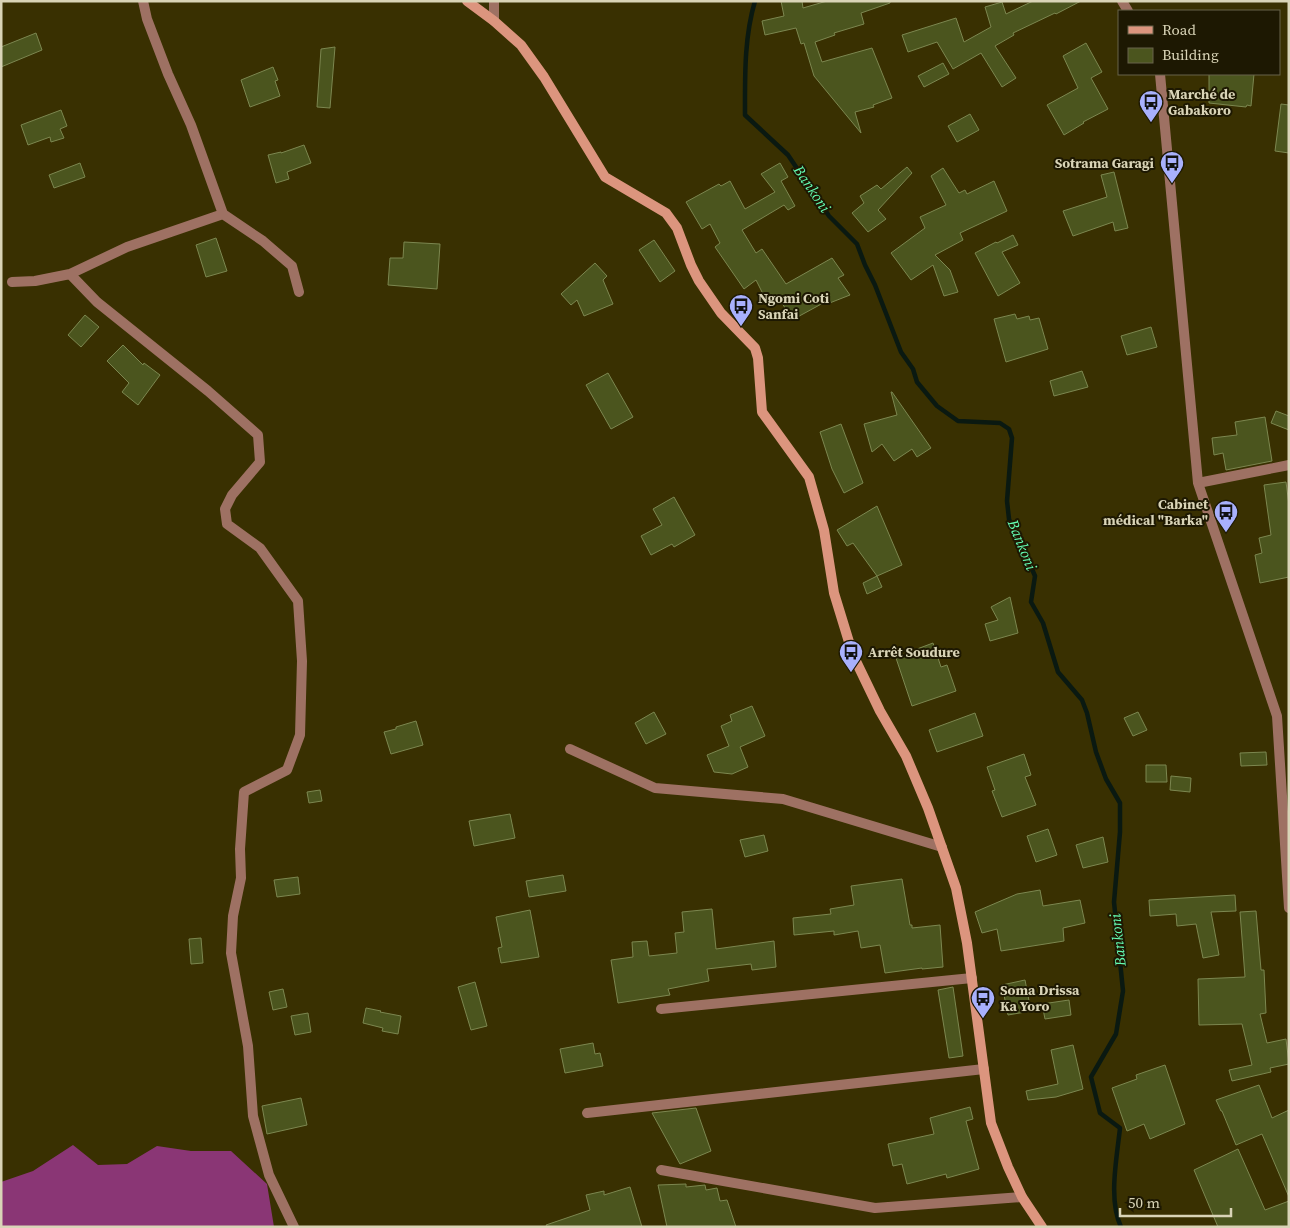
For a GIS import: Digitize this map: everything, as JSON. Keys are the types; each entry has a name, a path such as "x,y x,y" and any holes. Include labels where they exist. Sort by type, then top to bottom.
{"street":[{"path":"143,1 147,19 168,74 191,125 224,214 292,266 299,292"},
{"path":"467,1 494,21 521,45 544,77 605,177 666,213 677,228 698,280 721,313 755,348 758,358 762,412 810,477 824,530 834,593 852,655 880,712 906,756 928,808 956,888 967,943 991,1123 1022,1197 1042,1227"},
{"path":"494,1 494,21"},
{"path":"1160,75 1198,483 1277,716 1289,908"},
{"path":"12,282 35,281 70,274 127,247 224,214"},
{"path":"70,274 97,302 208,391 258,435 260,462 232,495 225,510 227,524 260,548 298,602 302,661 300,734 287,770 244,792 240,849 241,878 233,916 231,953 248,1046 254,1116 269,1175 294,1227"},
{"path":"1198,483 1289,465"},
{"path":"570,749 655,788 783,799 942,847"},
{"path":"661,1009 972,978"},
{"path":"587,1113 984,1069"},
{"path":"662,1170 875,1208 1022,1197"}],"shaded area":[{"path":"73,1145 98,1165 127,1164 157,1146 191,1151 231,1151 267,1184 274,1227 1,1227 1,1182 33,1171"}],"building":[{"path":"781,1 802,1 803,8 827,1 890,1 890,3 861,13 864,24 834,33 835,35 815,42 822,62 872,48 892,98 873,105 874,107 855,112 861,133 814,76 804,43 801,44 796,28 765,35 762,21 784,16"},
{"path":"1033,1 1081,1 1013,33 1014,35 995,46 1016,78 1002,87 981,53 953,69 937,42 908,52 902,35 956,18 964,42 991,27 985,7 1002,2 1006,14"},
{"path":"36,33 42,50 1,67 1,47"},
{"path":"1086,43 1102,72 1091,78 1108,109 1083,122 1064,135 1047,105 1078,88 1063,56"},
{"path":"335,47 330,108 317,107 321,49"},
{"path":"943,63 949,74 924,87 918,76"},
{"path":"273,67 278,80 275,81 280,96 250,107 241,80"},
{"path":"1209,75 1254,75 1251,106 1209,103"},
{"path":"1281,104 1289,105 1289,153 1275,151"},
{"path":"61,110 67,126 60,129 64,138 51,142 50,137 28,145 21,125"},
{"path":"970,114 979,130 957,142 948,126"},
{"path":"304,145 311,163 287,172 289,179 276,183 268,155 281,153"},
{"path":"80,163 85,177 54,188 49,175"},
{"path":"780,163 788,177 781,181 795,206 788,210 784,205 742,230 756,253 762,249 786,284 832,258 844,275 838,278 850,295 827,304 825,302 792,320 778,296 767,302 756,280 744,289 715,247 720,243 710,224 702,229 686,202 719,184 721,186 730,181 745,209 775,192 761,174"},
{"path":"907,167 912,173 878,210 886,219 868,232 852,213 864,203 860,196 877,185 881,189"},
{"path":"943,168 959,193 965,190 967,194 994,181 1007,211 960,233 963,240 935,255 950,270 958,292 944,296 933,265 911,280 891,253 925,228 920,217 946,205 931,176"},
{"path":"1114,172 1128,228 1115,231 1113,222 1073,236 1063,211 1107,197 1101,175"},
{"path":"1013,235 1018,245 1002,252 1020,283 998,296 975,253"},
{"path":"216,238 227,271 206,277 196,245"},
{"path":"654,240 675,271 660,282 639,250"},
{"path":"404,242 440,244 437,289 388,285 390,258 403,258"},
{"path":"595,263 607,276 603,280 613,304 584,316 577,300 571,305 561,294"},
{"path":"1015,314 1017,319 1029,316 1030,320 1039,318 1048,349 1006,362 994,319"},
{"path":"85,315 99,327 81,347 68,335"},
{"path":"1151,327 1157,347 1127,355 1121,336"},
{"path":"123,345 143,365 144,363 160,375 138,405 122,392 129,383 107,361"},
{"path":"1082,371 1088,387 1054,396 1050,381"},
{"path":"608,373 633,417 611,429 586,385"},
{"path":"891,392 931,448 917,457 912,449 894,461 882,444 872,452 864,424 897,415"},
{"path":"1276,411 1289,416 1289,430 1271,423"},
{"path":"1265,417 1272,461 1226,470 1223,453 1214,455 1212,438 1237,435 1235,422"},
{"path":"841,424 863,483 844,493 832,469 820,432"},
{"path":"1286,482 1289,505 1289,577 1260,583 1255,555 1262,553 1259,538 1271,535 1264,485"},
{"path":"674,497 695,535 674,547 672,544 651,555 641,536 662,525 653,509"},
{"path":"877,506 902,565 877,576 853,543 847,546 837,530"},
{"path":"877,576 882,587 867,594 863,583"},
{"path":"1010,597 1018,633 990,641 985,624 998,620 991,607"},
{"path":"933,643 941,667 947,665 956,691 912,706 896,658 918,651 917,649"},
{"path":"752,706 765,736 740,747 748,767 732,774 714,772 707,755 729,746 721,726 732,721 730,715"},
{"path":"654,712 666,734 646,744 635,723"},
{"path":"1138,712 1147,730 1133,736 1124,718"},
{"path":"975,713 983,736 937,752 929,730"},
{"path":"416,721 423,745 391,754 384,732"},
{"path":"1266,752 1267,765 1241,766 1240,753"},
{"path":"1024,754 1031,775 1025,777 1036,805 1002,817 992,791 995,790 987,767"},
{"path":"1146,765 1166,765 1167,782 1146,782"},
{"path":"1171,776 1191,778 1190,792 1170,790"},
{"path":"320,790 322,801 309,803 307,792"},
{"path":"510,814 515,838 474,846 469,821"},
{"path":"1048,829 1057,855 1036,862 1027,836"},
{"path":"764,835 768,851 745,857 740,840"},
{"path":"1103,837 1108,862 1083,868 1076,845"},
{"path":"563,875 566,891 529,897 526,881"},
{"path":"298,877 300,894 277,897 274,880"},
{"path":"902,879 912,928 940,925 943,967 885,973 880,945 861,948 858,931 834,935 834,931 794,935 793,918 831,914 830,909 854,905 851,886"},
{"path":"1040,890 1043,906 1080,900 1085,923 1063,928 1064,941 1001,951 997,929 982,933 975,912 1017,894"},
{"path":"1235,895 1236,911 1211,912 1219,955 1203,958 1196,924 1177,926 1176,914 1150,916 1149,900"},
{"path":"712,909 716,949 774,941 776,967 752,970 751,964 707,969 709,981 668,989 670,995 618,1003 611,960 633,957 632,942 647,941 649,956 677,953 675,933 684,932 682,912"},
{"path":"530,910 539,957 501,963 498,948 502,947 496,917"},
{"path":"1256,911 1261,970 1264,970 1266,1013 1260,1014 1267,1043 1286,1039 1289,1064 1270,1068 1271,1072 1232,1081 1229,1070 1252,1065 1242,1024 1199,1025 1198,979 1245,977 1240,912"},
{"path":"201,938 203,963 191,964 189,939"},
{"path":"1025,980 1031,1011 1008,1015 1002,985"},
{"path":"475,982 487,1026 471,1030 458,987"},
{"path":"953,987 963,1056 949,1058 938,990"},
{"path":"283,989 287,1007 273,1010 269,992"},
{"path":"1069,1000 1071,1015 1045,1019 1042,1004"},
{"path":"366,1008 401,1016 398,1034 382,1031 383,1028 363,1023"},
{"path":"308,1013 311,1032 295,1035 291,1016"},
{"path":"593,1043 595,1054 600,1053 603,1066 565,1073 560,1049"},
{"path":"1073,1045 1083,1089 1056,1097 1028,1100 1026,1091 1058,1084 1051,1050"},
{"path":"1165,1065 1185,1124 1150,1139 1144,1124 1127,1131 1112,1088 1137,1079 1136,1075"},
{"path":"1259,1085 1272,1118 1289,1110 1289,1197 1262,1134 1236,1145 1216,1100"},
{"path":"301,1098 307,1125 267,1134 262,1106"},
{"path":"970,1107 973,1119 966,1121 979,1169 947,1178 946,1174 907,1184 902,1164 893,1166 888,1144 934,1134 930,1118"},
{"path":"696,1108 711,1151 680,1164 652,1113"},
{"path":"1238,1149 1265,1210 1289,1201 1289,1227 1218,1227 1194,1170"},
{"path":"686,1184 686,1187 705,1185 706,1190 717,1188 720,1201 727,1200 736,1227 667,1227 658,1185"},
{"path":"630,1187 642,1227 547,1227 546,1225 590,1210 586,1195 604,1191 604,1195"}],"waterway":[{"name":"Bankoni","path":"755,1 747,43 745,115 788,155 829,216 857,244 901,352 913,369 917,382 937,406 958,421 1000,423 1009,429 1012,438 1007,501 1009,519 1035,576 1031,602 1043,623 1058,672 1082,700 1096,752 1106,779 1120,803 1120,832 1114,902 1123,991 1116,1034 1091,1077 1100,1113 1120,1128 1114,1191 1117,1216 1121,1227"}],"place":[{"name":"Marché de Gabakoro","path":"1151,123"},
{"name":"Sotrama Garagi","path":"1172,184"},
{"name":"Ngomi Coti Sanfai","path":"741,327"},
{"name":"Cabinet médical \"Barka\"","path":"1226,533"},
{"name":"Arrêt Soudure","path":"851,673"},
{"name":"Soma Drissa Ka Yoro","path":"983,1019"}]}
